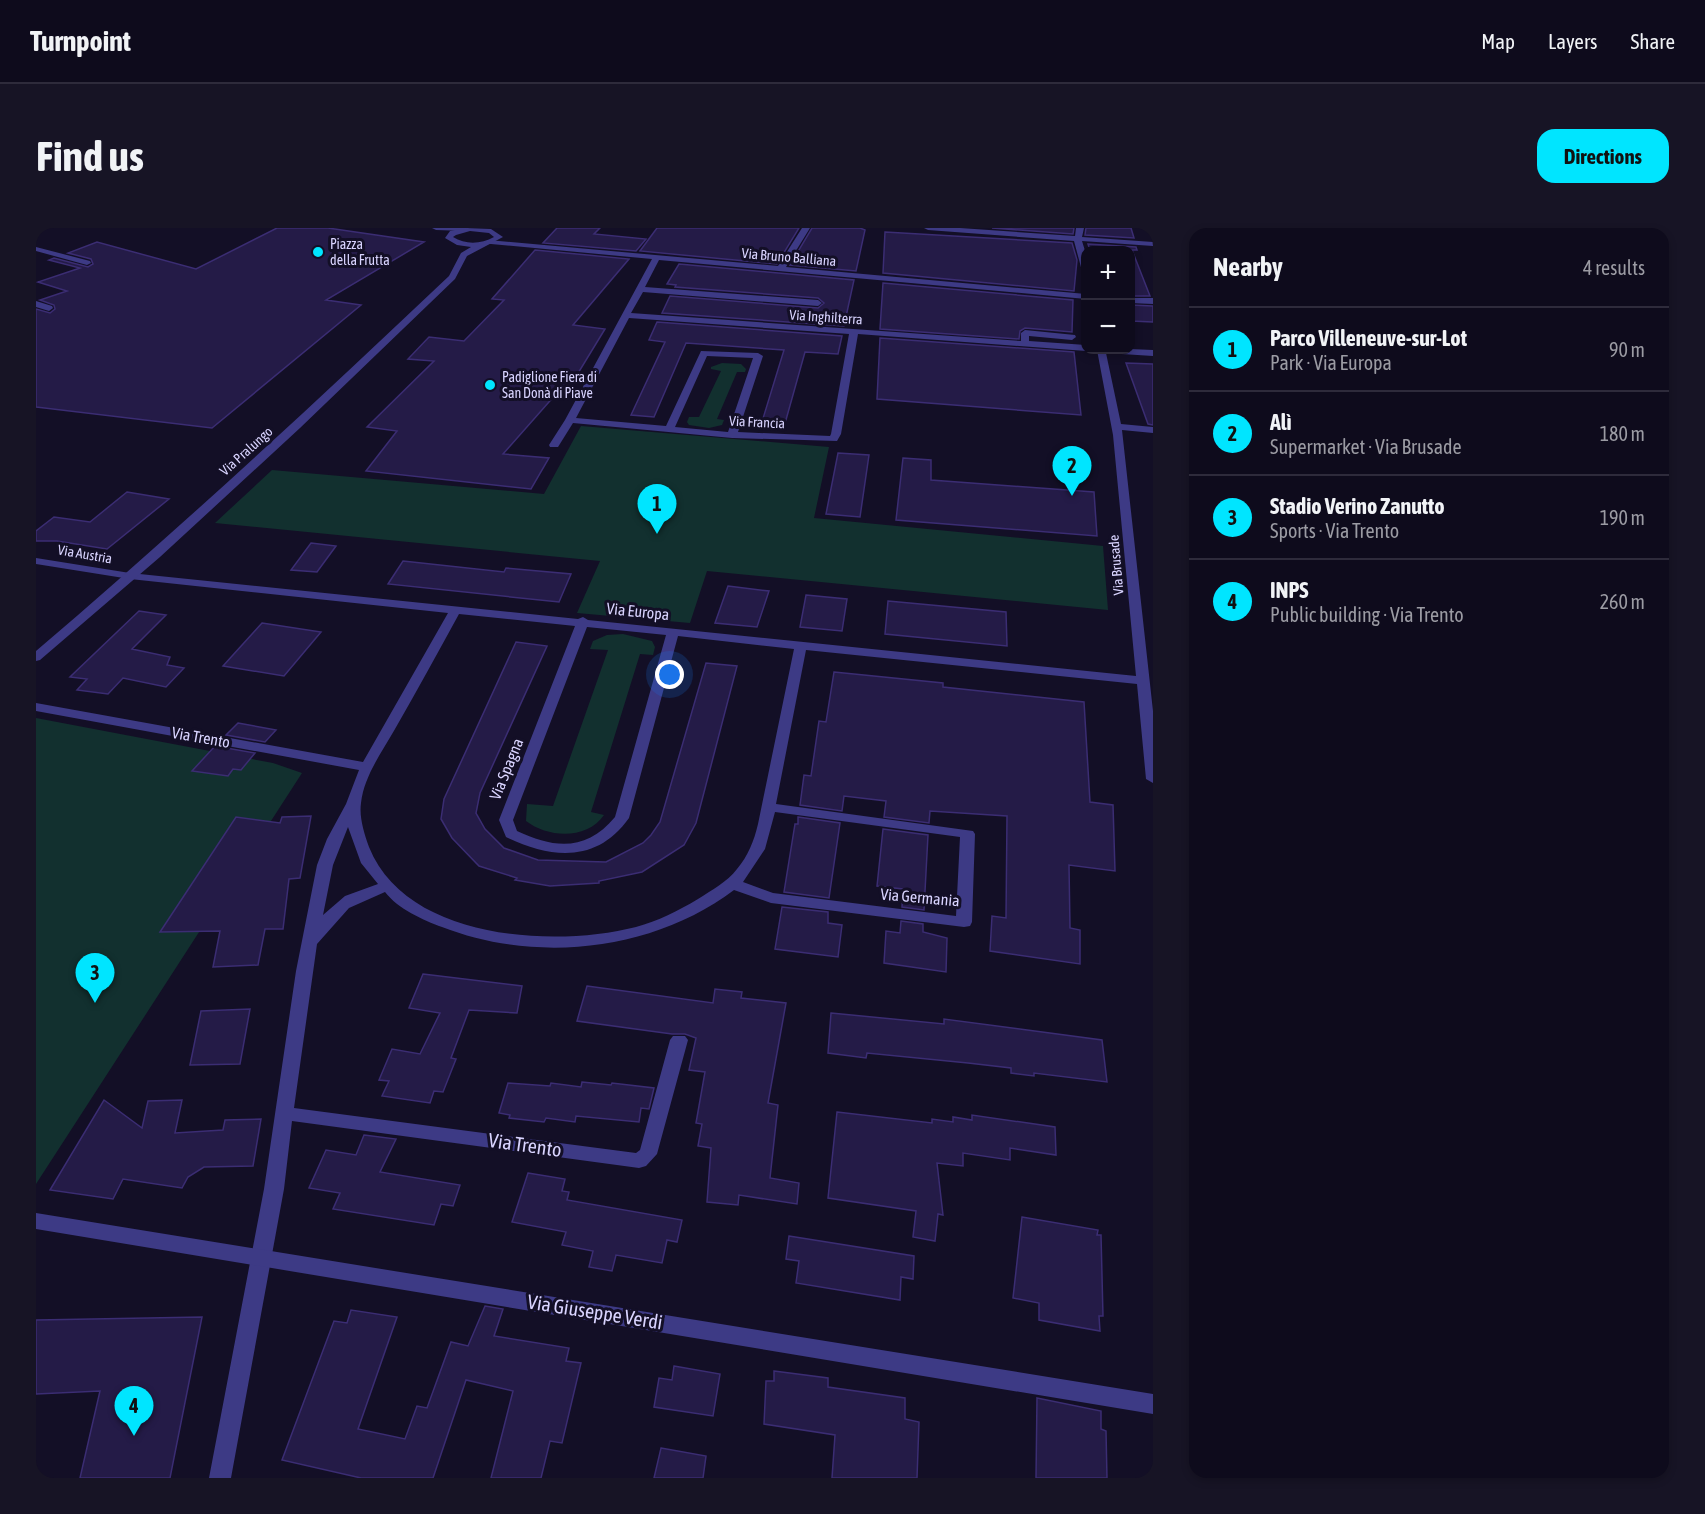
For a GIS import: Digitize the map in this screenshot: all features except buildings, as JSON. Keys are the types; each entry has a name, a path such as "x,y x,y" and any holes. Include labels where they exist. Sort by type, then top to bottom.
{"street":[{"name":"Via Pralungo","path":"423,228 457,242 481,244 490,242"},
{"path":"436,228 498,230 499,237 490,242"},
{"path":"780,270 806,228"},
{"path":"928,228 1153,244"},
{"path":"1080,228 1078,240 1081,252"},
{"path":"449,237 453,233 471,229"},
{"name":"Via Pralungo","path":"457,242 464,255"},
{"name":"Via Bruno Balliana","path":"490,242 1081,297"},
{"name":"Via Pralungo","path":"36,657 297,426 452,277 464,255 481,244"},
{"path":"36,249 87,263"},
{"path":"554,445 570,420 656,259"},
{"path":"640,289 818,303"},
{"path":"1135,300 1153,301"},
{"path":"36,304 49,308"},
{"name":"Via Inghilterra","path":"626,315 1081,348"},
{"name":"Via Francia","path":"570,420 732,435 833,439 836,434 854,332"},
{"name":"Via Inghilterra","path":"1024,344 1025,333 1072,337"},
{"path":"1135,352 1153,353"},
{"path":"669,429 704,353 758,356 732,435"},
{"name":"Via Brusade","path":"1104,354 1117,427 1153,779"},
{"path":"1117,427 1153,430"},
{"name":"Via Austria","path":"36,561 130,576"},
{"name":"Via Europa","path":"130,576 583,621 1143,681"},
{"path":"220,1478 274,1189 310,944 325,865 334,839 353,804 367,767 456,609"},
{"name":"Via Spagna","path":"583,621 506,819 512,834 548,849 579,847 603,839 622,818 673,631"},
{"path":"353,804 361,848 375,872 387,886 423,912 456,926 490,936 531,943 557,943 611,937 675,920 718,895 744,871 759,846 764,833 767,807 801,644"},
{"name":"Via Trento","path":"36,707 367,767"},
{"name":"Via Germania","path":"731,883 771,898 964,922 968,834 767,807"},
{"path":"310,944 337,907 357,895 387,886"},
{"name":"Via Trento","path":"284,1113 639,1161 648,1154 679,1040"},
{"name":"Via Giuseppe Verdi","path":"36,1221 1153,1404"}],"green space":[{"path":"722,363 741,364 746,369 745,372 737,372 717,419 724,420 722,425 709,428 689,425 687,422 689,417 699,417 721,371 711,369 711,367"},
{"path":"581,426 829,447 814,518 1103,546 1108,610 707,571 690,623 577,613 600,561 215,523 272,470 544,494"},
{"path":"623,634 652,641 655,647 653,655 640,654 591,812 604,815 588,829 567,834 535,827 526,821 527,804 553,806 608,650 590,649 593,641 607,635"},
{"path":"36,718 273,763 302,773 36,1184"}],"place":[{"name":"Piazza della Frutta","path":"318,252"},
{"name":"Padiglione Fiera di San Donà di Piave","path":"490,385"},
{"name":"Alì","path":"1072,496"},
{"name":"Parco Villeneuve-sur-Lot","path":"657,534"},
{"name":"Stadio Verino Zanutto","path":"95,1003"},
{"name":"INPS","path":"134,1436"}]}
